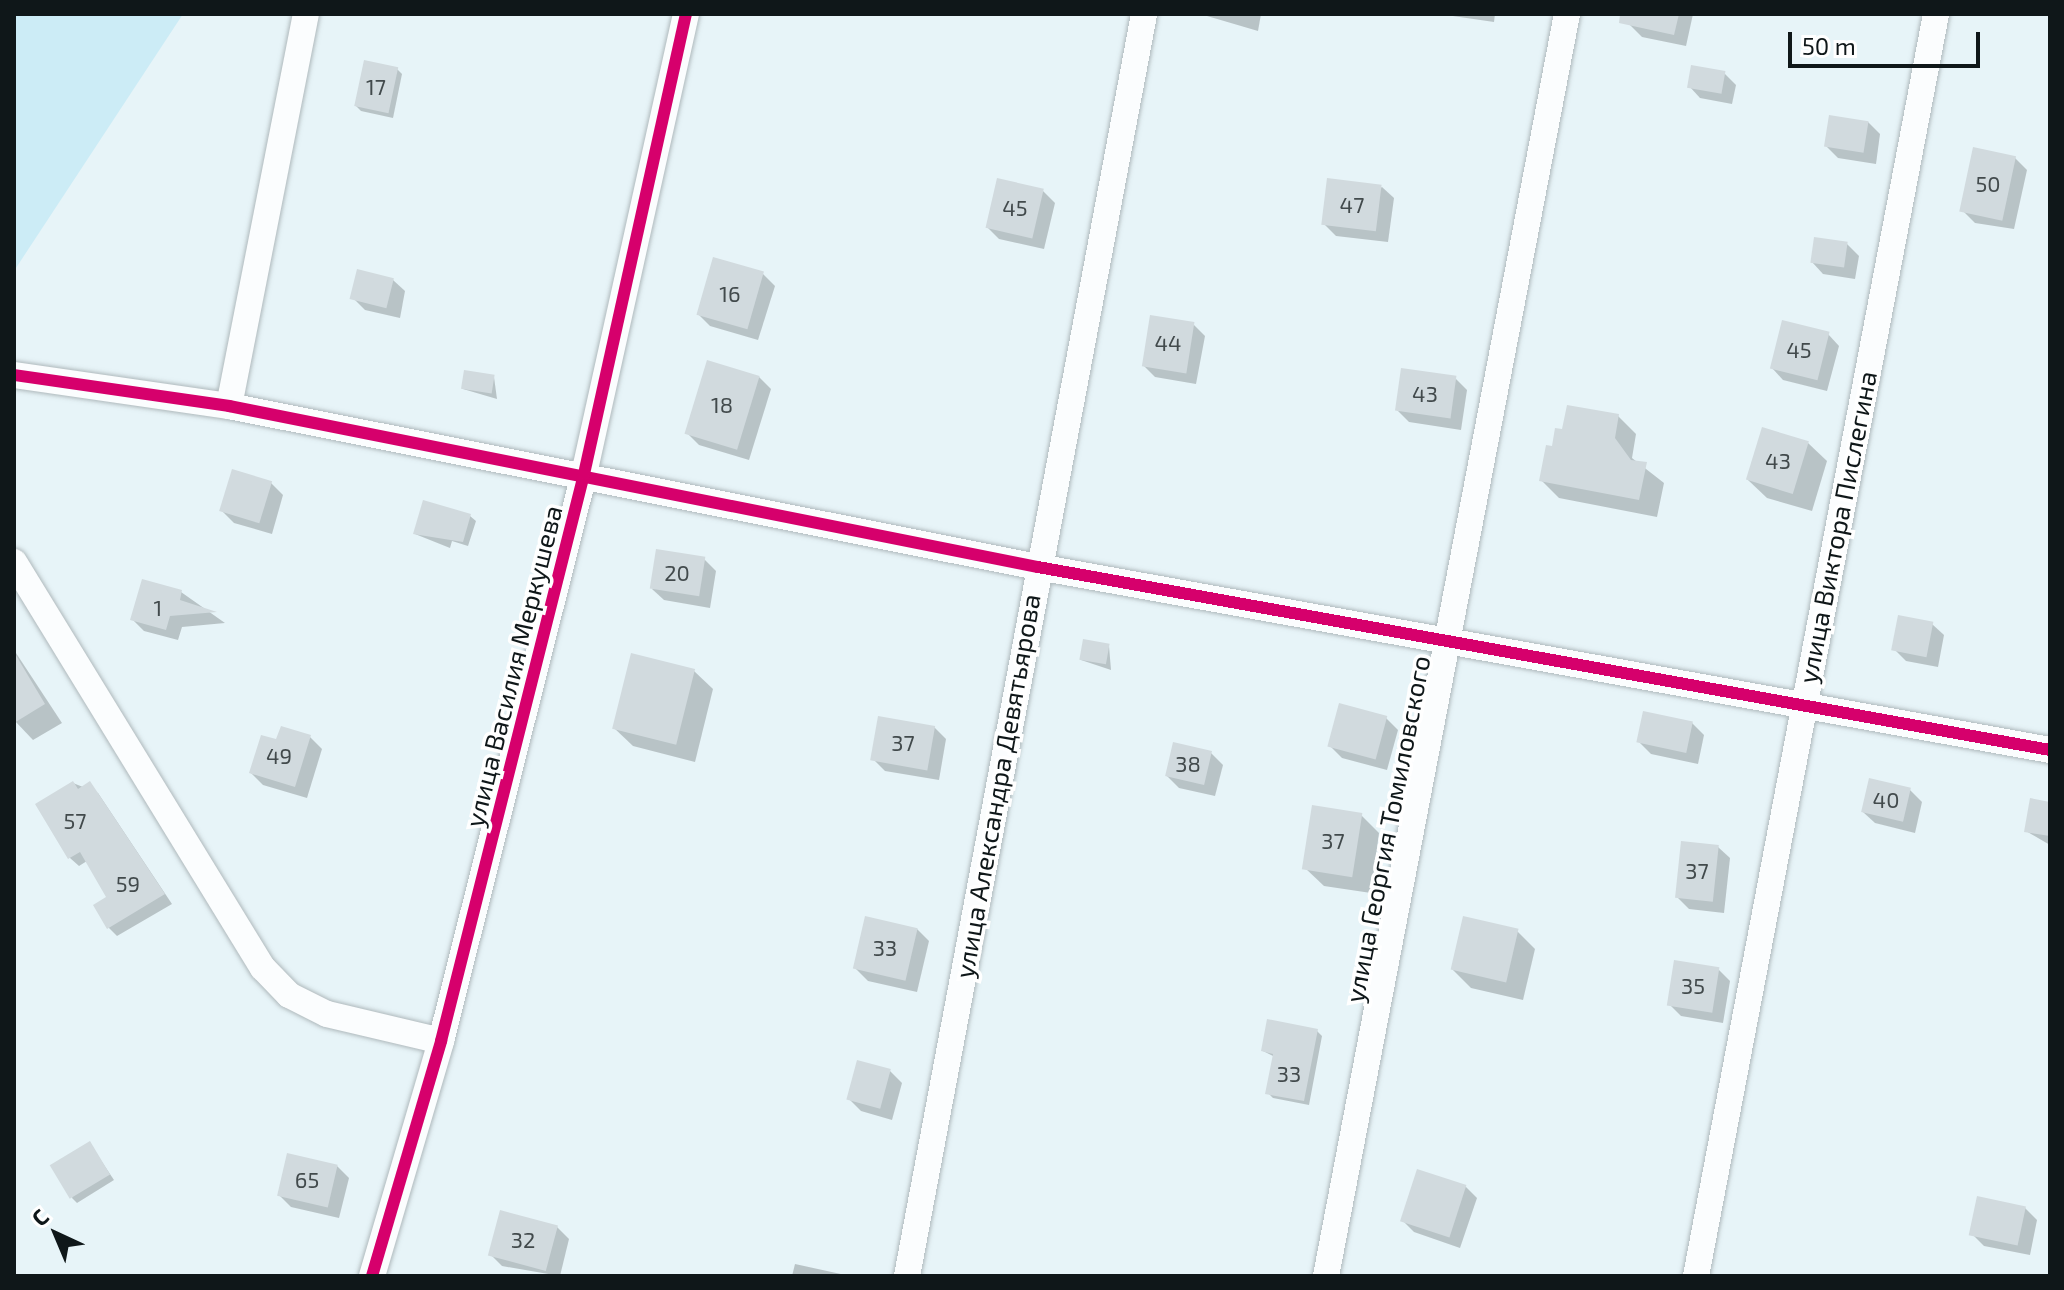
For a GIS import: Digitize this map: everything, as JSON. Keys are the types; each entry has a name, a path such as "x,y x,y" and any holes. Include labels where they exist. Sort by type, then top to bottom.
{"street":[{"path":"229,406 306,14"},
{"name":"улица Василия Меркушева","path":"372,1276 441,1041 584,474 686,14"},
{"name":"улица Александра Девятьярова","path":"907,1276 1144,14"},
{"name":"улица Георгия Томиловского","path":"1326,1276 1444,643 1567,14"},
{"name":"улица Виктора Пислегина","path":"1696,1276 1936,14"},
{"path":"14,375 229,406 584,474 1038,567 1802,710 2050,750"},
{"path":"14,562 263,968 289,995 327,1014 441,1041"}],"shaded area":[{"path":"14,14 183,14 14,271"}],"building":[{"path":"1620,14 1679,14 1674,35 1619,23"},
{"path":"364,60 398,67 388,113 354,106"},
{"path":"1691,65 1725,71 1721,94 1687,88"},
{"path":"1829,115 1869,121 1864,153 1824,147"},
{"path":"1973,147 2016,156 2002,221 1959,212"},
{"path":"997,178 1044,189 1032,238 986,228"},
{"path":"1327,178 1382,185 1376,231 1321,225"},
{"path":"1814,237 1848,242 1844,267 1810,263"},
{"path":"713,257 764,272 747,329 696,315"},
{"path":"357,269 394,278 386,308 350,299"},
{"path":"1150,315 1194,322 1186,373 1142,366"},
{"path":"1782,320 1830,332 1817,380 1770,369"},
{"path":"707,360 760,376 737,450 684,434"},
{"path":"1401,368 1456,376 1450,418 1395,411"},
{"path":"464,370 495,375 492,394 461,389"},
{"path":"1567,405 1619,414 1615,438 1631,460 1647,462 1639,500 1539,481 1546,445 1552,446 1555,428 1562,429"},
{"path":"1762,427 1809,441 1793,494 1746,480"},
{"path":"232,469 272,481 259,523 219,511"},
{"path":"423,500 471,514 463,542 413,534"},
{"path":"656,549 705,557 699,596 650,589"},
{"path":"142,579 182,590 180,600 217,612 170,616 166,630 130,620"},
{"path":"1898,615 1933,622 1926,657 1891,650"},
{"path":"1083,639 1110,644 1106,664 1079,660"},
{"path":"14,652 45,704 14,723"},
{"path":"631,653 695,669 676,745 612,729"},
{"path":"1339,703 1387,716 1376,759 1327,746"},
{"path":"1643,711 1693,722 1686,753 1636,742"},
{"path":"878,716 935,726 927,770 870,760"},
{"path":"281,726 311,735 295,787 249,773 261,735 276,739"},
{"path":"1173,742 1212,751 1204,785 1165,776"},
{"path":"1869,778 1911,788 1903,822 1861,812"},
{"path":"73,781 78,789 90,781 165,894 107,929 93,905 106,897 80,852 68,859 35,804"},
{"path":"2030,798 2050,802 2050,836 2024,832"},
{"path":"1312,805 1362,813 1352,877 1302,869"},
{"path":"1681,841 1719,845 1713,902 1675,898"},
{"path":"865,916 918,928 905,981 853,969"},
{"path":"1463,916 1519,929 1506,982 1451,970"},
{"path":"1674,960 1719,967 1712,1013 1667,1005"},
{"path":"1267,1019 1318,1029 1304,1101 1265,1094 1273,1054 1261,1051"},
{"path":"857,1060 891,1069 880,1109 846,1100"},
{"path":"90,1141 110,1174 70,1199 50,1165"},
{"path":"287,1153 338,1165 328,1208 277,1196"},
{"path":"1417,1169 1466,1185 1449,1237 1400,1221"},
{"path":"1977,1196 2026,1206 2018,1246 1969,1235"},
{"path":"500,1210 558,1226 546,1271 488,1255"}],"cycle path":[{"path":"372,1276 441,1041 584,474 686,14"},
{"path":"14,375 229,406 1038,567 2050,750"}]}
